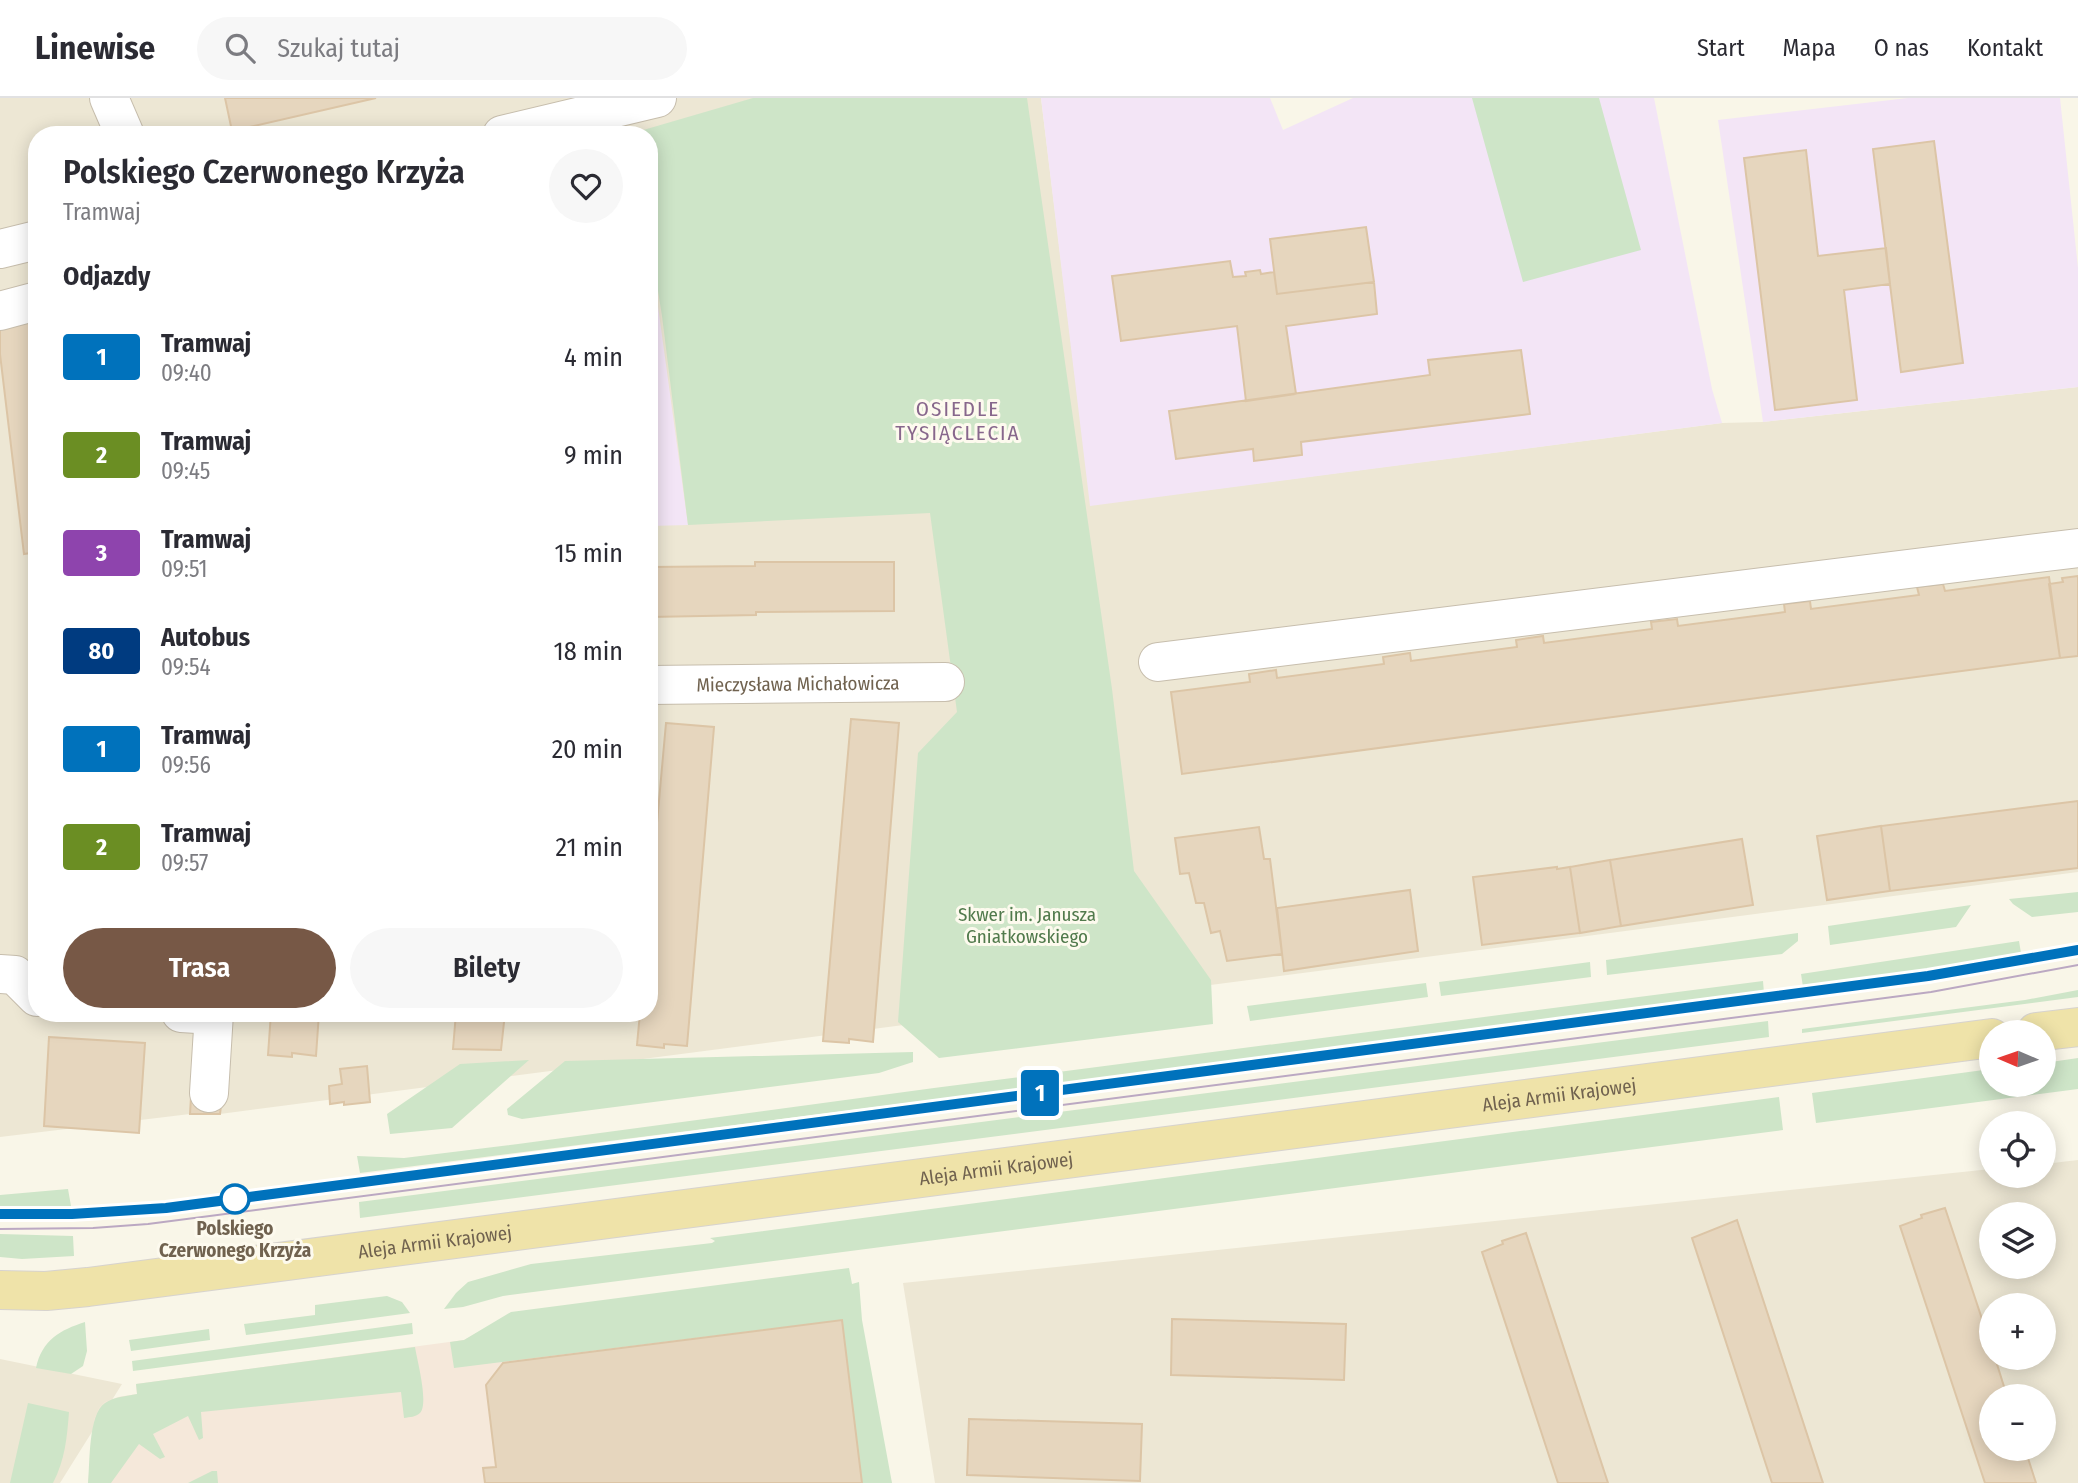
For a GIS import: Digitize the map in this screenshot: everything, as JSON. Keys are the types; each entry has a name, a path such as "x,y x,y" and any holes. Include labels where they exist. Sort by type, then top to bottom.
{"main road":[{"path":"2056,1030 2078,1027"},
{"name":"Aleja Armii Krajowej","path":"0,1290 46,1291 88,1287 1979,1040"}],"street":[{"path":"109,98 121,126"},
{"path":"540,126 657,98"},
{"path":"0,249 28,242"},
{"path":"0,311 28,303"},
{"path":"1158,662 2078,548"},
{"name":"Mieczysława Michałowicza","path":"658,685 945,682"},
{"path":"0,975 15,975 28,988"},
{"path":"204,1022 209,1093"}],"shaded area":[{"path":"0,98 1041,98 1091,505 1722,423 1763,422 2078,387 2078,872 220,1114 190,1114 0,1137"},
{"path":"1041,98 1270,98 1283,130 1353,98 1654,98 1712,389 1722,423 1090,506"},
{"path":"1908,98 2060,98 2078,268 2078,387 1763,422 1718,120"},
{"path":"658,307 688,525 658,526"},
{"path":"2078,1160 2078,1483 935,1483 903,1283 1979,1170 1979,1188 2056,1188 2056,1163"},
{"path":"841,1317 892,1483 88,1483 94,1420 99,1408 105,1402 118,1397 137,1394 136,1384 464,1340 498,1321"},
{"path":"0,1359 122,1384 60,1483 0,1483"}],"green space":[{"name":"Skwer im. Janusza Gniatkowskiego","path":"753,98 1027,98 1112,689 1134,871 1211,980 1213,1024 939,1058 898,1022 918,753 957,712 930,513 688,525 658,291 657,126"},
{"path":"1472,98 1599,98 1641,250 1523,282"},
{"path":"2078,892 2078,912 2032,917 2009,899"},
{"path":"1971,905 1956,927 1830,945 1828,926"},
{"path":"1798,933 1798,941 1782,954 1607,975 1606,960"},
{"path":"2019,941 2021,953 1803,987 1801,974"},
{"path":"1590,962 1591,977 1441,996 1439,982"},
{"path":"1763,981 1764,993 360,1173 357,1156 404,1158 518,1144"},
{"path":"1426,983 1428,997 1250,1021 1247,1006"},
{"path":"2078,990 2078,997 1802,1033 1802,1029 2025,1000"},
{"path":"1768,1021 1769,1037 360,1218 359,1202"},
{"path":"913,1052 913,1062 879,1073 522,1119 508,1115 507,1109 565,1061"},
{"path":"2078,1058 2078,1089 2056,1092 2056,1061"},
{"path":"529,1060 452,1128 390,1134 387,1114 460,1064"},
{"path":"1979,1071 1979,1097 2016,1097 1816,1123 1812,1093"},
{"path":"1779,1097 1783,1130 503,1296 463,1307 444,1309 468,1282 531,1264 712,1243 715,1241 710,1238"},
{"path":"68,1189 71,1206 0,1209 0,1195"},
{"path":"0,1234 73,1236 74,1256 22,1259 0,1257"},
{"path":"849,1268 852,1284 859,1282 862,1320 892,1483 862,1483 841,1320 454,1368 450,1342 464,1340 511,1312"},
{"path":"387,1296 402,1302 410,1313 246,1335 244,1324 315,1315 315,1305"},
{"path":"85,1322 87,1351 83,1366 71,1374 36,1368 43,1350 53,1338"},
{"path":"412,1323 413,1334 133,1371 132,1361"},
{"path":"209,1329 210,1340 131,1351 129,1340"},
{"path":"415,1347 423,1400 417,1415 404,1418 401,1392 201,1412 203,1438 199,1440 188,1416 153,1434 165,1457 160,1459 139,1444 111,1483 88,1483 95,1417 99,1409 112,1399 137,1394 136,1384"},
{"path":"28,1403 69,1412 63,1457 53,1483 10,1483"},
{"path":"217,1471 218,1483 188,1483"}],"building":[{"path":"225,98 376,98 254,126 231,126"},
{"path":"1934,141 1963,363 1901,372 1873,149"},
{"path":"1806,150 1818,256 1886,248 1890,284 1844,290 1857,400 1775,410 1744,158"},
{"path":"1366,227 1374,282 1277,294 1270,239"},
{"path":"1230,261 1233,277 1246,276 1245,272 1260,270 1261,274 1274,272 1277,294 1374,282 1377,314 1286,326 1296,394 1246,401 1237,326 1121,341 1112,276"},
{"path":"28,319 28,553 24,554 0,354 0,323"},
{"path":"1521,350 1530,414 1301,442 1302,455 1254,461 1253,449 1176,459 1169,411 1430,375 1428,360"},
{"path":"755,562 894,562 894,611 756,612 756,615 658,617 658,567 755,566"},
{"path":"2078,576 2078,656 2060,658 2049,584 2063,582 2062,578"},
{"path":"2049,577 2060,658 1182,774 1171,692 1250,682 1249,674 1276,670 1277,678 1384,664 1383,657 1410,653 1411,661 1517,647 1516,640 1543,636 1544,643 1652,629 1651,622 1677,619 1678,626 1785,612 1784,604 1810,601 1811,609 1919,595 1917,587 1943,584 1945,591"},
{"path":"851,719 899,723 873,1042 849,1039 849,1043 823,1041"},
{"path":"666,723 714,727 687,1046 664,1044 664,1048 637,1045 639,1022 658,1022 658,812"},
{"path":"2078,801 2078,868 1890,891 1881,826"},
{"path":"1881,826 1890,891 1827,900 1817,836"},
{"path":"1259,827 1264,859 1270,859 1282,954 1227,961 1220,931 1211,933 1204,903 1196,903 1189,873 1180,874 1175,838"},
{"path":"1742,839 1753,905 1621,926 1610,860"},
{"path":"1610,860 1621,926 1580,933 1570,867"},
{"path":"1570,867 1580,933 1482,945 1473,877"},
{"path":"1410,890 1418,951 1284,971 1277,908"},
{"path":"270,1022 318,1022 316,1056 292,1053 292,1057 268,1055"},
{"path":"455,1022 504,1022 501,1050 453,1049"},
{"path":"49,1037 145,1043 139,1133 44,1126"},
{"path":"367,1066 370,1102 330,1104 329,1086 342,1084 340,1069"},
{"path":"191,1097 222,1098 220,1114 190,1114"},
{"path":"1945,1208 1979,1310 1979,1370 1999,1370 2003,1384 1979,1384 1979,1461 2029,1461 2036,1483 1985,1483 1900,1226 1922,1218 1921,1215"},
{"path":"1737,1220 1823,1483 1772,1483 1692,1238"},
{"path":"1526,1233 1608,1483 1558,1483 1482,1252 1503,1244 1502,1241"},
{"path":"1172,1319 1346,1324 1344,1380 1171,1375"},
{"path":"842,1320 862,1483 485,1483 483,1468 496,1467 486,1385 503,1363"},
{"path":"969,1419 1142,1424 1140,1481 967,1475"}],"tram line":[{"path":"0,1214 91,1213 165,1208 1928,976 2078,950"},
{"name":"1","path":"0,1214 72,1214 166,1208 1928,976 2078,950"},
{"path":"0,1229 93,1228 148,1224 1931,992 2078,965"}],"place":[{"name":"Polskiego Czerwonego Krzyża","path":"235,1199"}],"district":[{"name":"OSIEDLE TYSIĄCLECIA","path":"958,421"}]}
